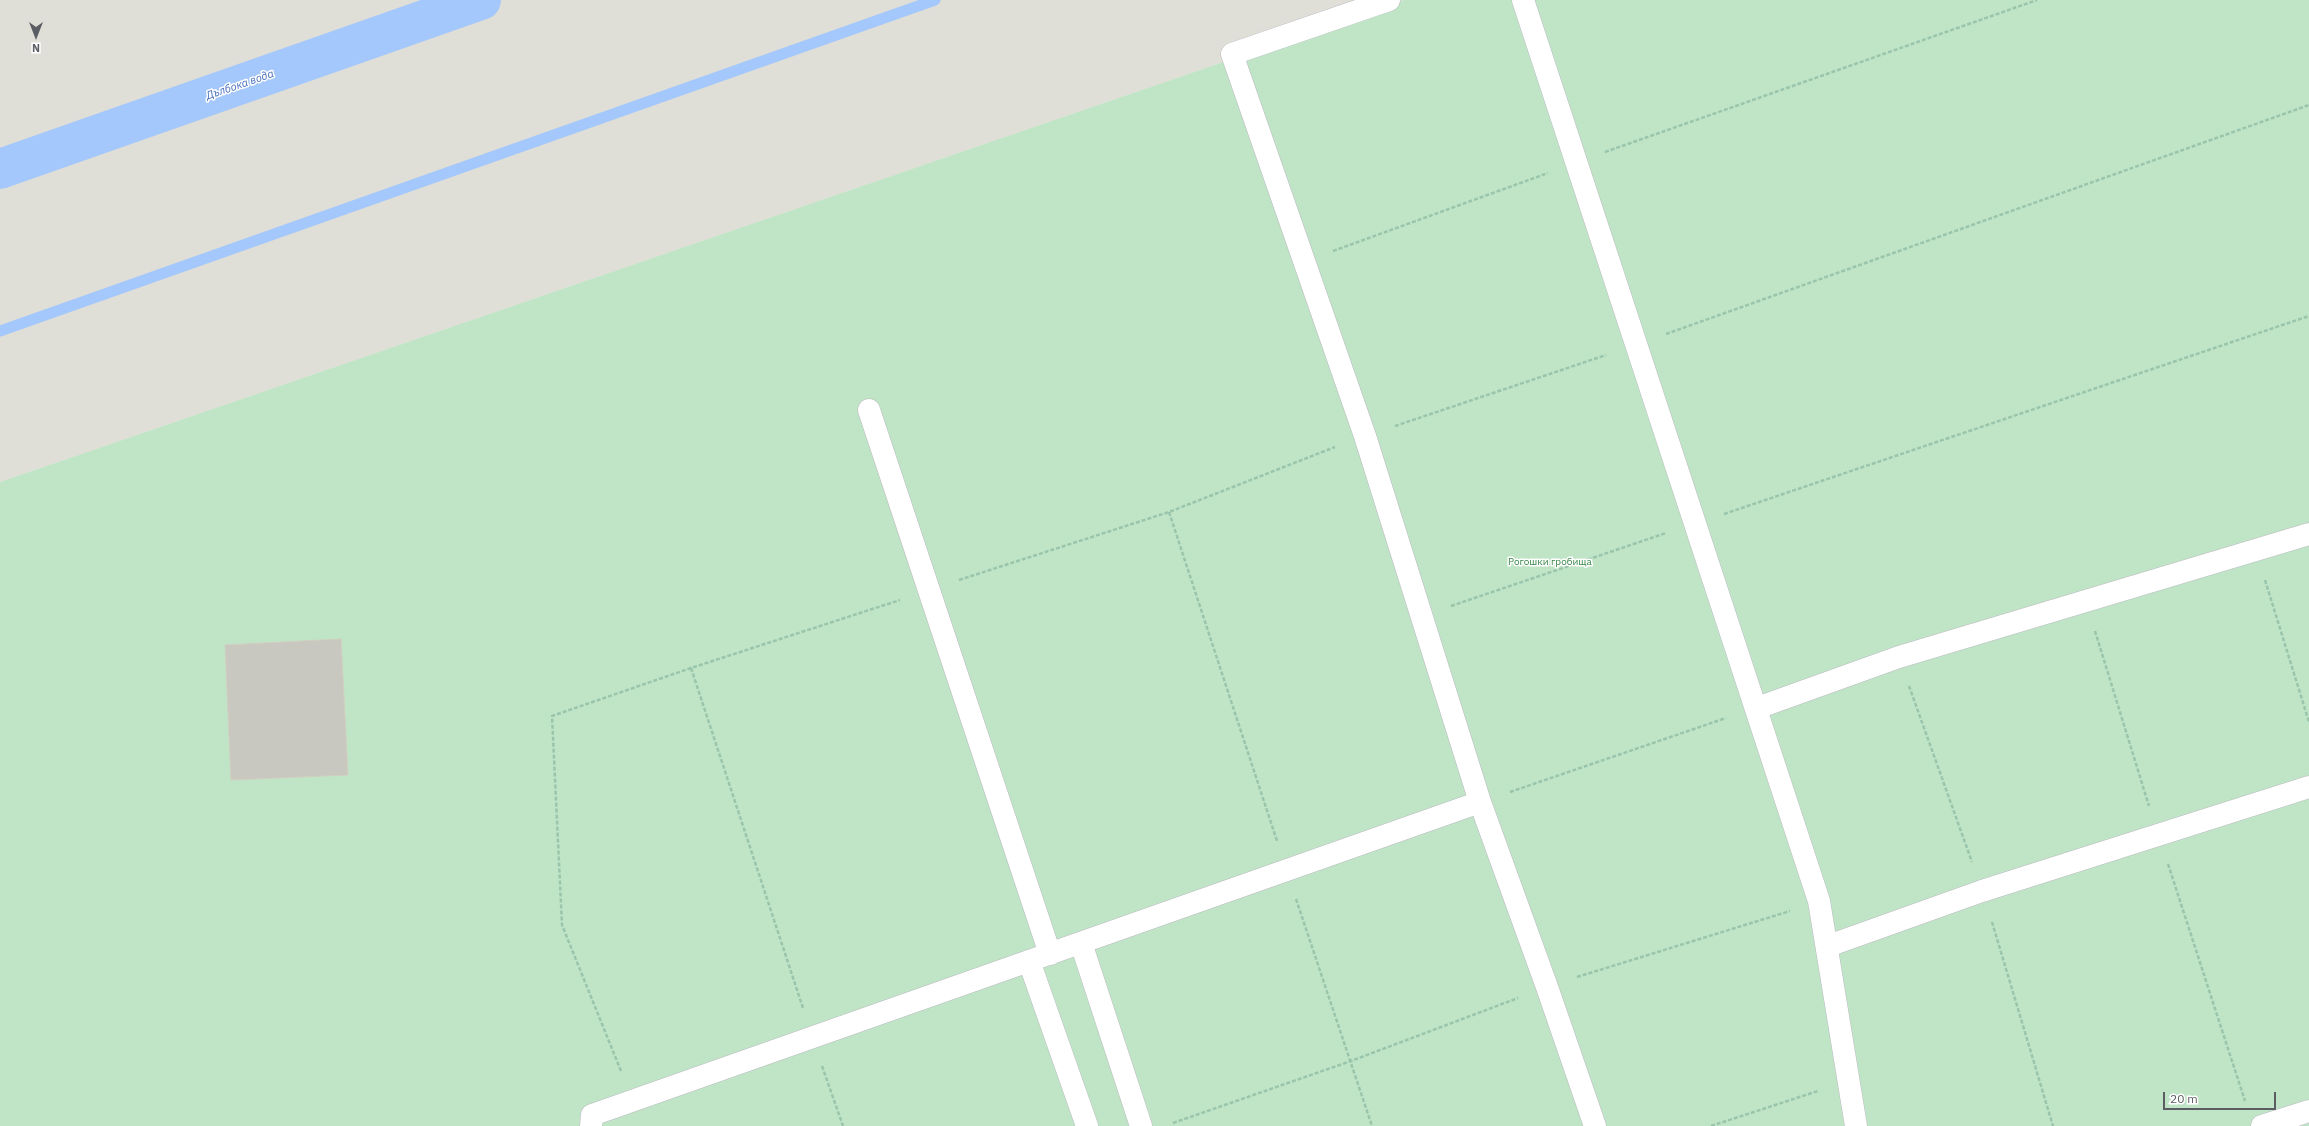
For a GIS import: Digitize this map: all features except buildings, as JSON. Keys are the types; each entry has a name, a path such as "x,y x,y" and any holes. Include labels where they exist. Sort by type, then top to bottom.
{"lane":[{"path":"1388,0 1232,54 1365,436 1480,802 1548,987 1595,1126"},
{"path":"1523,0 1757,708 1819,902 1828,946 1856,1126"},
{"path":"869,410 1050,954"},
{"path":"1757,708 1899,657 2309,534"},
{"path":"1828,946 1982,891 2309,787"},
{"path":"591,1126 592,1115 633,1100 1480,802"},
{"path":"1081,943 1141,1126"},
{"path":"1029,961 1087,1126"},
{"path":"2262,1126 2309,1111"}],"path":[{"path":"1304,262 1576,162 2037,0"},
{"path":"633,1100 562,925 552,716 691,668 1169,512 1365,436 1637,345 2309,105"},
{"path":"1422,616 2309,316"},
{"path":"1169,512 1286,871 1372,1126"},
{"path":"2256,550 2309,722"},
{"path":"691,668 812,1037 843,1126"},
{"path":"1480,802 1757,708"},
{"path":"1171,1123 1351,1061 1548,987 1819,902"},
{"path":"1711,1126 1849,1081"}],"shaded area":[{"path":"0,0 1404,0 0,482"}],"green space":[{"name":"Рогошки гробища","path":"1404,0 2309,0 2309,1126 0,1126 0,482"}],"waterway":[{"name":"Дълбока вода","path":"0,169 481,0"},
{"path":"0,331 935,0"}]}
